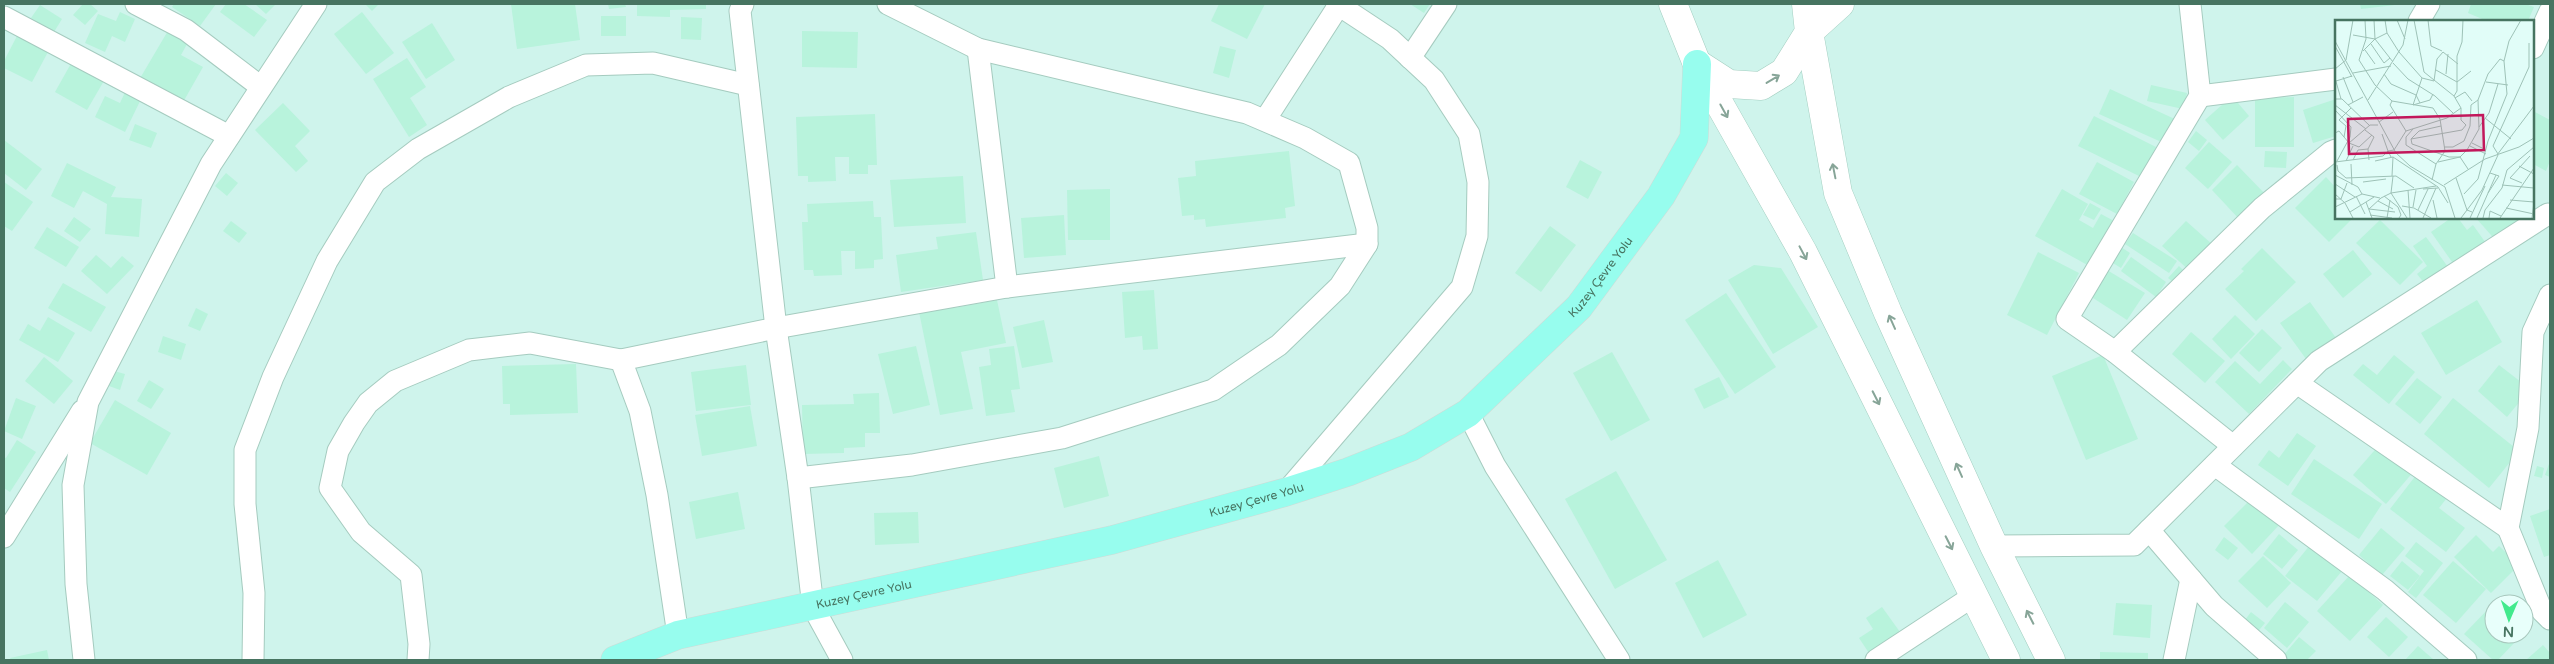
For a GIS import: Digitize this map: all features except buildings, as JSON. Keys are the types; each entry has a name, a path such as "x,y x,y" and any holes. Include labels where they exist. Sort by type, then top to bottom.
{"main road":[{"path":"1673,4 1697,64 1803,252 2006,660"},
{"path":"1806,4 1809,32 1838,193 1888,313 1994,546 2052,660"},
{"path":"1697,64 1729,84 1761,86 1784,72 1809,32 1840,4"},
{"name":"Kuzey Çevre Yolu","path":"615,660 678,635 1112,540 1286,492 1348,472 1411,447 1468,413 1579,306 1661,196 1694,138 1697,64"}],"street":[{"path":"136,4 186,30 261,87"},
{"path":"4,537 88,402 211,164 316,4"},
{"path":"743,4 740,11 776,328 798,478 813,606 842,660"},
{"path":"798,478 912,465 1062,438 1213,390 1279,345 1340,286 1367,244 1367,228 1349,163 1305,138 1265,120 1229,108 978,49 888,4"},
{"path":"1265,120 1338,4 1390,39 1434,80 1469,134 1478,182 1477,236 1462,287 1286,492"},
{"path":"1410,58 1446,4"},
{"path":"2190,4 2200,96 2067,319 2115,352 2233,446"},
{"path":"2420,20 2429,4"},
{"path":"2534,46 2550,11"},
{"path":"4,17 229,136"},
{"path":"978,49 1007,287"},
{"path":"254,660 254,593 245,504 245,450 273,378 327,261 375,182 418,149 509,97 586,65 653,63 748,85"},
{"path":"2200,96 2335,78"},
{"path":"2115,352 2262,208 2335,150"},
{"path":"1994,546 2134,545 2319,361 2532,219"},
{"path":"418,660 419,644 411,575 361,532 330,488 338,451 354,422 368,403 395,381 470,350 530,343 621,360 776,328 1007,287 1367,244"},
{"path":"2508,528 2528,428 2533,332 2550,295"},
{"path":"621,360 642,420 657,494 678,635"},
{"path":"2297,383 2508,528 2542,611 2550,619"},
{"path":"84,660 76,584 73,485 88,402"},
{"path":"1468,413 1495,466 1618,660"},
{"path":"2215,464 2385,590 2466,660"},
{"path":"2149,530 2214,606 2276,660"},
{"path":"2174,660 2191,579"},
{"path":"1876,660 1975,595"}],"shaded area":[{"path":"4,4 2550,4 2550,660 4,660"}]}
